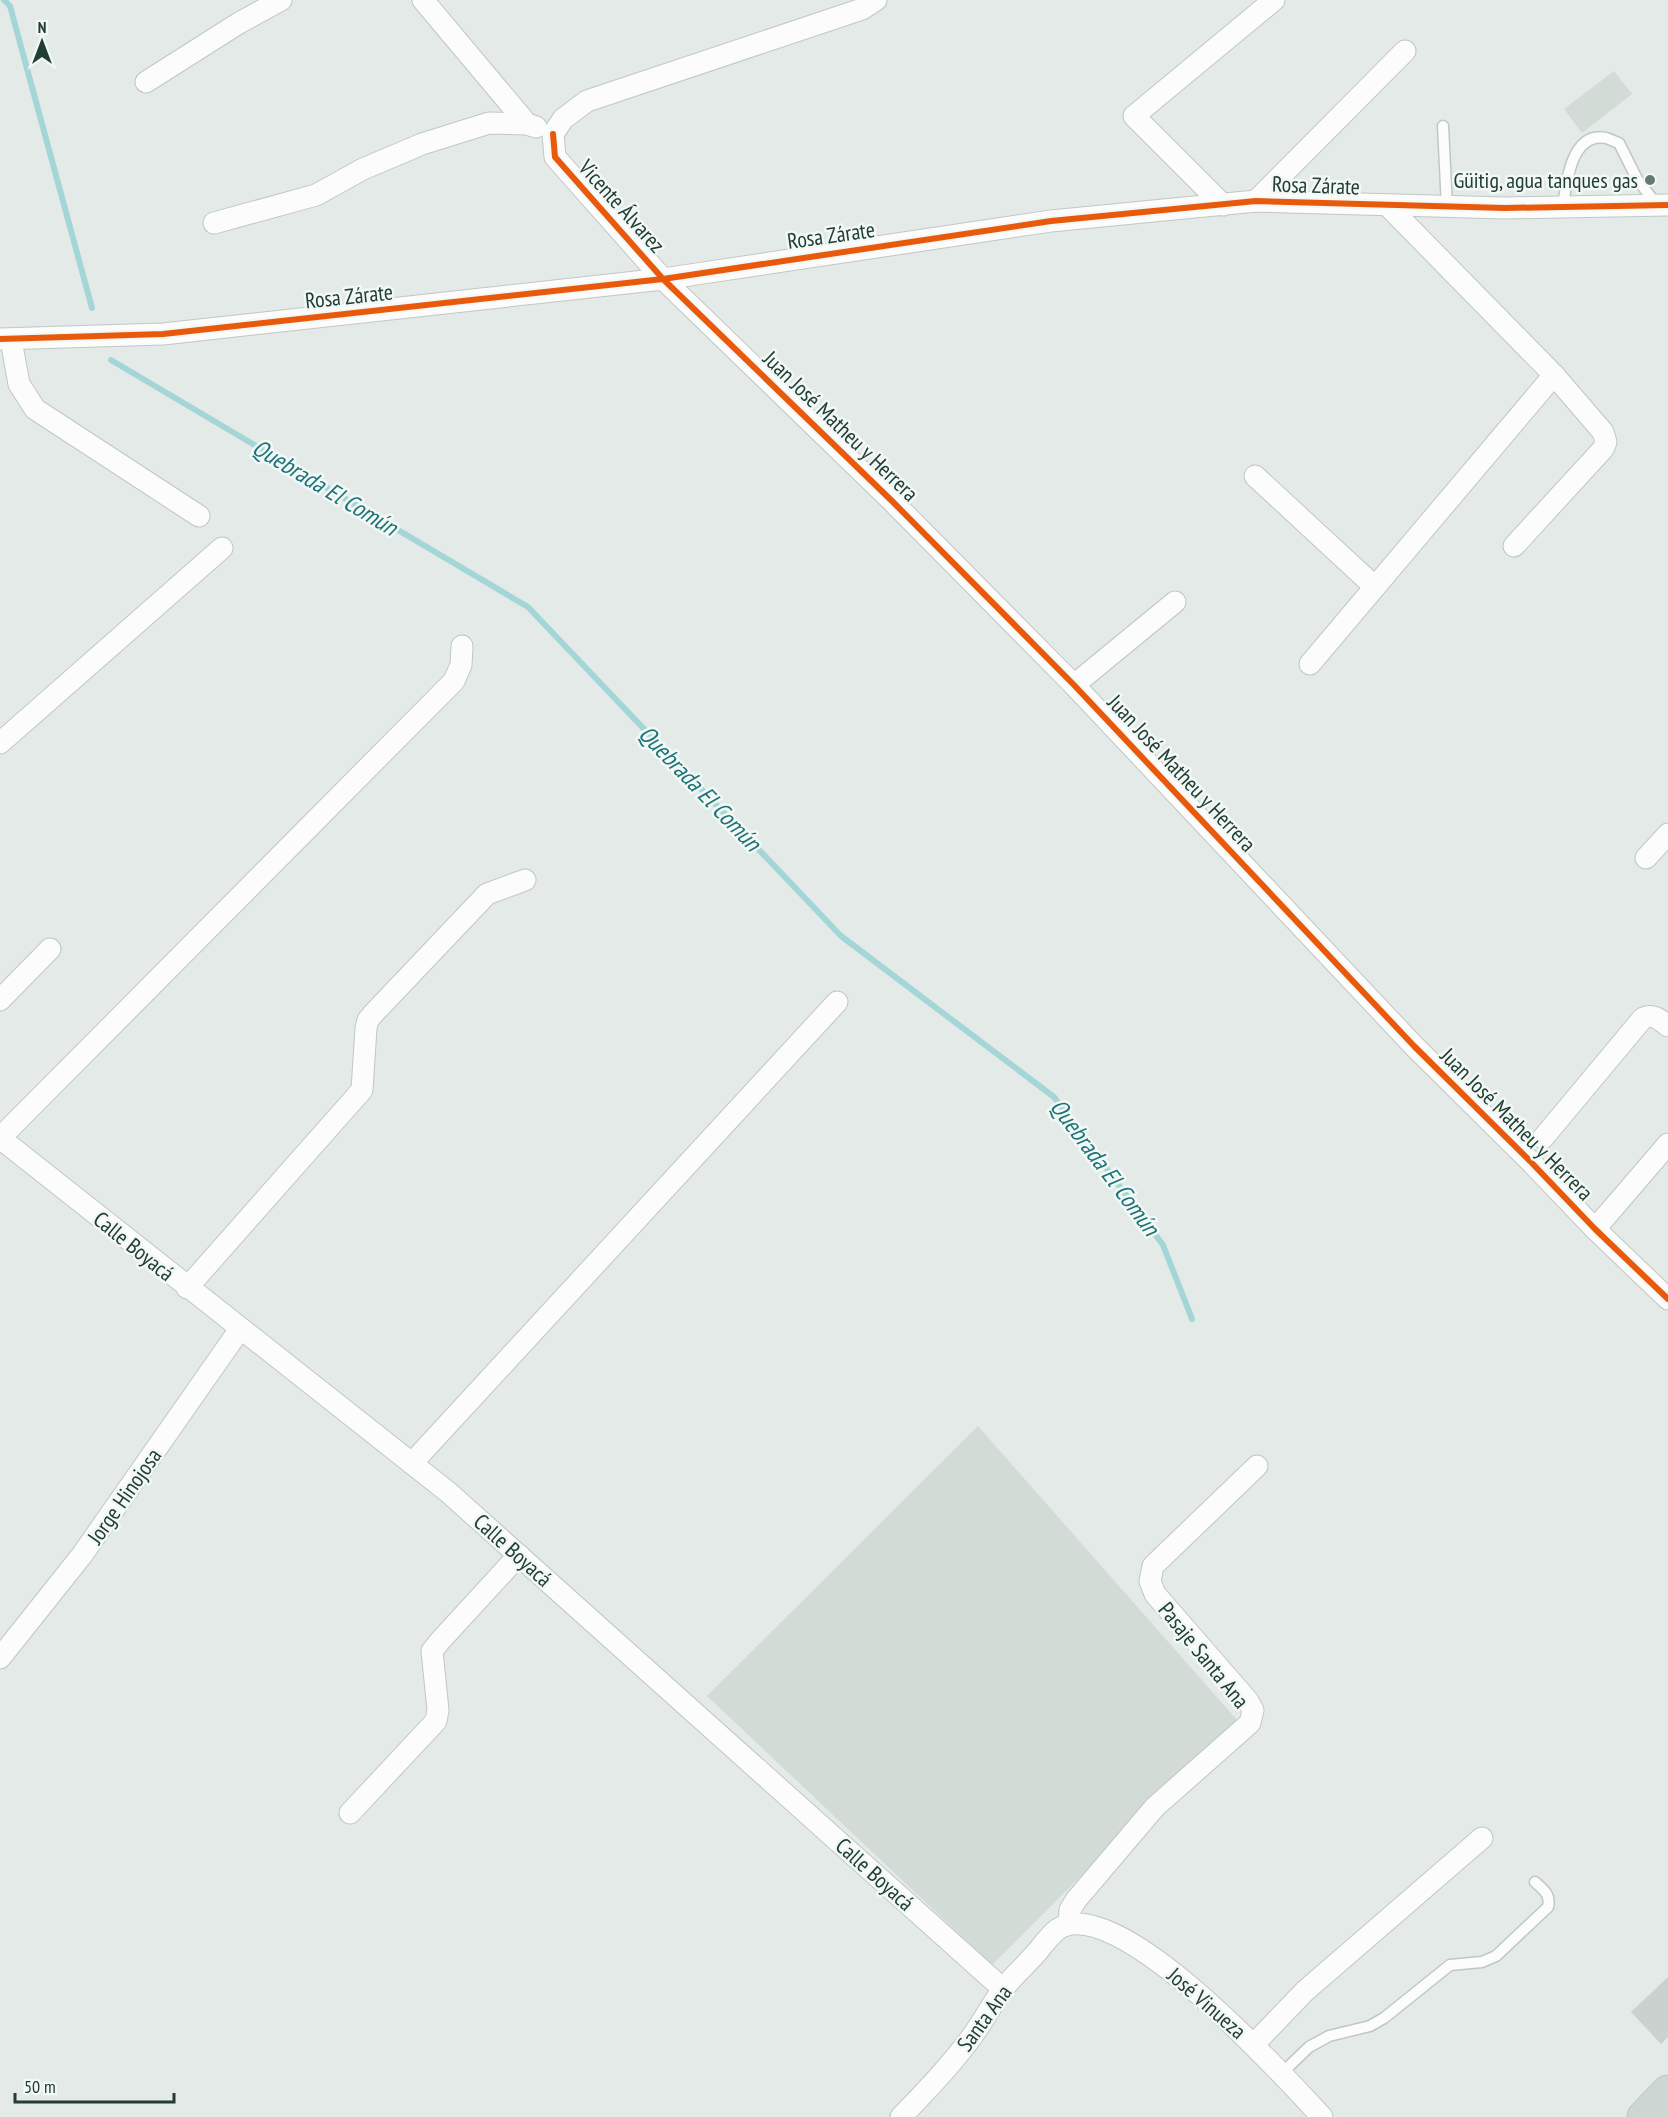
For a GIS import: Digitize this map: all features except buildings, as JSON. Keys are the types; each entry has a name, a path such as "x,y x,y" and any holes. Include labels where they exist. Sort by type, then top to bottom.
{"main road":[{"path":"1644,2117 1668,2092"}],"street":[{"path":"146,82 280,0"},
{"path":"423,0 527,124"},
{"path":"214,223 316,195 363,169 433,141 489,123 527,124 553,134 563,118 587,101 862,9 876,0"},
{"path":"1222,205 1134,116 1274,0"},
{"path":"1256,201 1406,51"},
{"name":"Vicente Álvarez","path":"553,134 555,157 663,279"},
{"name":"Rosa Zárate","path":"6,339 163,334 663,279 1051,221 1256,201 1448,207 1663,205"},
{"path":"1388,206 1554,375 1603,432 1606,442 1603,449 1514,546"},
{"name":"Juan José Matheu y Herrera","path":"663,279 892,501 1074,685 1414,1046 1595,1229 1668,1299"},
{"path":"6,339 19,384 35,409 199,516"},
{"path":"1310,664 1554,375"},
{"path":"1255,476 1375,587"},
{"path":"0,743 222,548"},
{"path":"1074,685 1175,602"},
{"path":"0,1138 454,681 461,665 462,646"},
{"path":"1646,858 1668,834"},
{"path":"187,1288 362,1090 368,1020 487,894 525,880"},
{"path":"0,1000 50,949"},
{"path":"412,1462 837,1002"},
{"path":"1543,1138 1643,1018 1650,1016 1658,1018 1668,1026"},
{"name":"Calle Boyacá","path":"0,1138 187,1288 412,1462 519,1555 1003,1989"},
{"path":"1595,1229 1668,1144"},
{"name":"Jorge Hinojosa","path":"0,1658 82,1556 240,1329"},
{"name":"Pasaje Santa Ana","path":"1069,1924 1070,1911 1076,1900 1155,1807 1250,1723 1252,1710 1248,1701 1155,1594 1150,1581 1154,1566 1257,1466"},
{"path":"350,1813 436,1721 438,1710 432,1651 519,1555"},
{"path":"1254,2044 1305,1991 1482,1838"},
{"name":"José Vinueza","path":"1069,1924 1078,1923 1101,1929 1129,1942 1161,1963 1254,2044 1322,2117"},
{"name":"Santa Ana","path":"901,2117 966,2044 1003,1989 1057,1930 1069,1924"}],"lane":[{"path":"1443,126 1448,207"},
{"path":"1563,207 1566,182 1572,160 1579,148 1592,139 1605,137 1619,143 1637,179 1663,205"},
{"path":"1281,2074 1309,2047 1329,2036 1370,2026 1384,2018 1450,1965 1482,1962 1496,1956 1548,1907 1550,1900 1548,1894 1535,1882"}],"shaded area":[{"path":"1614,71 1632,94 1582,133 1564,109"},
{"path":"978,1426 1237,1720 992,1965 707,1696"}],"waterway":[{"name":"Quebrada El Común","path":"4,0 10,6 92,308"},
{"name":"Quebrada El Común","path":"111,360 528,607 841,936 1054,1097 1163,1245 1192,1319"}],"cycle path":[{"path":"553,134 555,157 663,279 892,501 1074,685 1414,1046 1595,1229 1668,1299"},
{"path":"0,339 163,334 663,279 1051,221 1256,201 1505,208 1668,205"}],"place":[{"name":"Güitig, agua tanques gas","path":"1650,180"}]}
